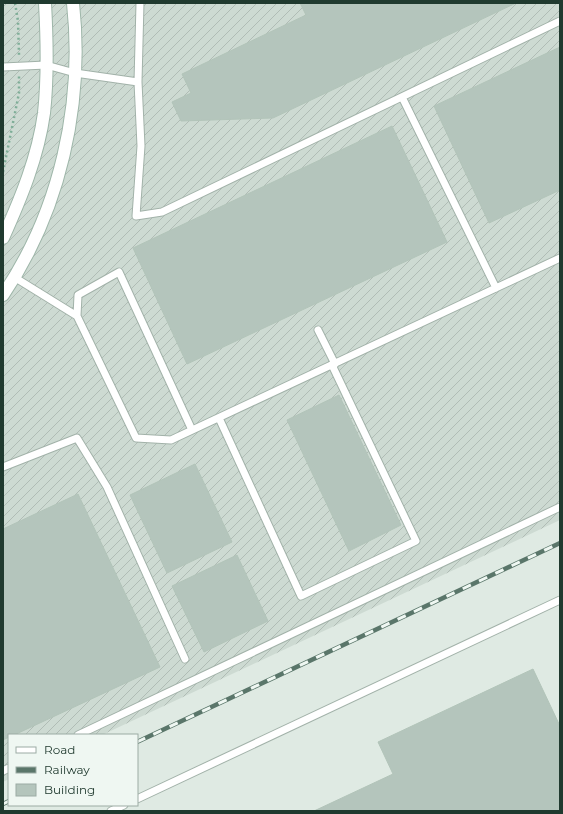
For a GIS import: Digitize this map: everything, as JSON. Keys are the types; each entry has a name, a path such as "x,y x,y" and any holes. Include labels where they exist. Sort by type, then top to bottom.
{"main road":[{"path":"3,238 20,202 35,155 44,113 48,44 45,3"},
{"path":"3,295 36,237 57,183 70,128 75,73 76,29 73,3"}],"lane":[{"path":"140,3 138,82 141,146 136,216 162,212 560,21"},
{"path":"3,67 46,65 75,73 138,82"},
{"path":"402,97 496,288"},
{"path":"192,430 118,272 78,295 77,316 136,438 171,440 560,258"},
{"path":"14,277 77,316"},
{"path":"219,418 301,596 416,541 318,330"},
{"path":"3,467 77,438 107,487 185,659"},
{"path":"80,734 560,507"},
{"path":"138,799 560,600"},
{"path":"111,811 122,806"}],"path":[{"path":"3,172 20,93 18,21 15,3"}],"shaded area":[{"path":"3,3 560,3 560,520 104,734 8,734 8,780 3,782"}],"building":[{"path":"300,3 516,3 273,118 181,121 172,102 191,93 182,74 306,15"},
{"path":"560,47 560,190 489,223 434,106"},
{"path":"392,126 447,242 187,364 133,248"},
{"path":"339,395 401,525 349,551 287,420"},
{"path":"195,464 232,542 167,573 130,495"},
{"path":"78,494 160,667 16,734 8,734 8,738 3,740 3,529"},
{"path":"237,555 268,621 204,652 172,586"},
{"path":"533,669 560,726 560,811 314,811 393,774 378,742"}],"railway":[{"path":"138,742 560,543"},
{"path":"3,804 8,802"}]}
